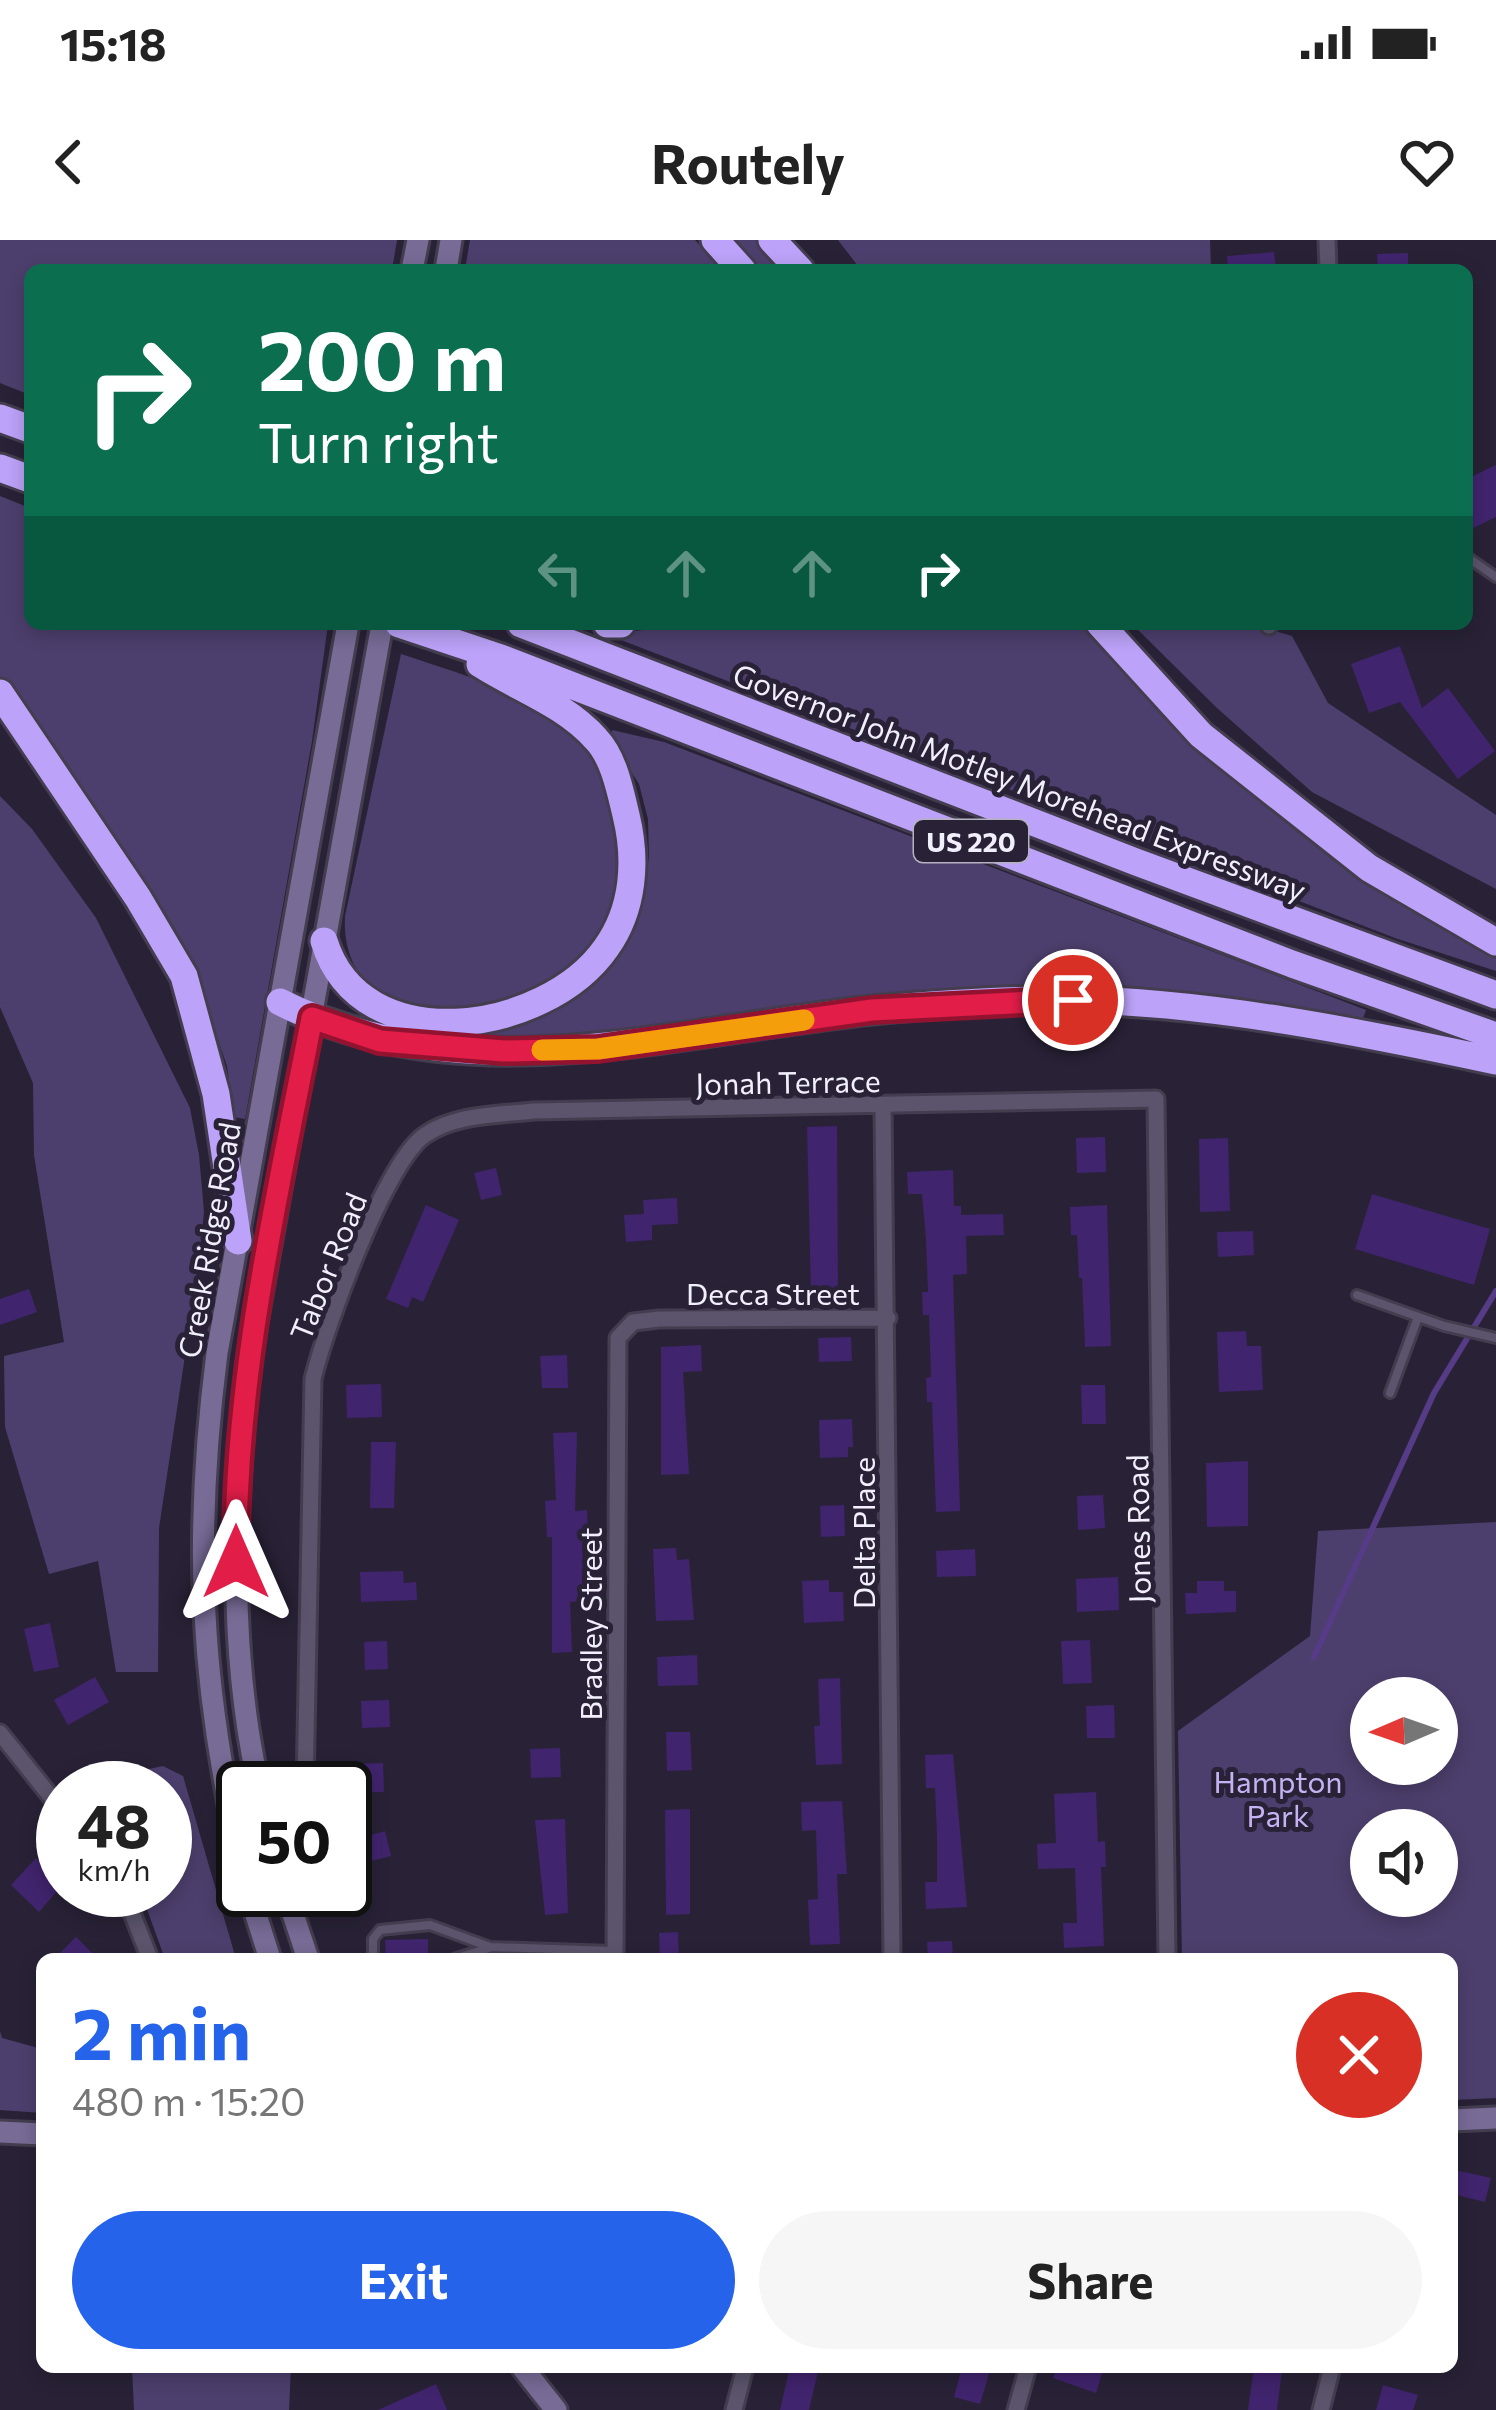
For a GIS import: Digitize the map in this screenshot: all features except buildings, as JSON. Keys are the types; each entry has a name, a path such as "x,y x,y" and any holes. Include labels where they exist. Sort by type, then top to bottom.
{"highway":[{"path":"715,240 737,264"},
{"path":"772,240 794,264"},
{"name":"US 220","path":"414,630 501,658 1400,1004 1496,1036"},
{"name":"Governor John Motley Morehead Expressway","path":"536,630 1496,995"},
{"path":"1105,630 1201,735 1369,868 1496,942"},
{"path":"324,941 343,977 382,1012 411,1020 454,1022 509,1013 552,994 605,950 621,919 630,892 633,857 614,772 598,740 557,706 447,643"},
{"path":"0,693 138,898 184,976 216,1094 238,1241"},
{"path":"280,1002 380,1041 504,1051 598,1049 872,1010 1073,1000 1207,1011 1496,1060"}],"main road":[{"name":"Creek Ridge Road","path":"220,1761 204,1638 205,1447 347,630"},
{"name":"Creek Ridge Road","path":"254,1761 236,1609 236,1514 250,1356 381,630"},
{"path":"257,1917 268,1953"},
{"path":"294,1917 306,1953"},
{"path":"1458,2120 1496,2118"},
{"path":"0,2132 36,2134"},
{"path":"527,2373 556,2410"}],"street":[{"name":"Jonah Terrace","path":"423,1135 454,1121 533,1111 1156,1099"},
{"name":"Jones Road","path":"1156,1099 1167,1953"},
{"name":"Delta Place","path":"883,1106 892,1953"},
{"name":"Tabor Road","path":"306,1761 313,1379 326,1327 368,1230 403,1158 423,1135"},
{"name":"Decca Street","path":"659,1319 888,1318"},
{"name":"Bradley Street","path":"615,1953 618,1338 633,1322 659,1319"},
{"path":"0,1732 36,1778"},
{"path":"134,1917 148,1953"},
{"path":"734,2410 743,2373"},
{"path":"1016,2410 1026,2373"},
{"path":"1321,2410 1330,2373"}],"lane":[{"path":"1358,1295 1496,1338"},
{"path":"1390,1394 1418,1317"},
{"path":"373,1953 373,1939 380,1930 430,1925 490,1947 584,1953"},
{"path":"472,1953 490,1947"}],"green space":[{"path":"0,240 397,240 393,264 24,264 24,393 0,383"},
{"path":"470,240 695,240 717,264 466,264"},
{"path":"729,240 756,240 780,264 750,264"},
{"path":"838,240 1210,240 1211,264 856,264"},
{"path":"0,496 24,506 24,630 327,630 245,1119 234,1117 227,1066 174,933 0,678"},
{"path":"1087,630 1184,735 1496,952 1496,971 1395,938 621,640 623,633"},
{"path":"1138,630 1272,630 1292,636 1328,703 1496,815 1496,889 1312,792"},
{"path":"401,654 502,690 570,730 599,763 617,815 621,881 597,935 554,975 499,1001 442,1009 392,999 356,969 345,916"},
{"path":"612,730 664,742 1366,1010 1362,1021 886,996 567,1036 428,1034 472,1028 630,933 643,896 648,819 639,784 611,740"},
{"path":"0,796 32,829 96,918 190,1108 199,1155 204,1212 199,1263 159,1528 158,1672 116,1672 98,1561 49,1574 5,1427 4,1356 64,1342 34,1155 33,1083 0,1007"},
{"name":"Hampton Park","path":"1496,1522 1496,2098 1458,2100 1458,1953 1182,1953 1178,1731 1310,1636 1318,1531"},
{"path":"192,1807 216,1890 216,1917 224,1917 234,1953 163,1953 150,1917 192,1917"},
{"path":"0,2031 2,2038 36,2047 36,2113 0,2110"},
{"path":"132,2373 291,2373 289,2410 134,2410"}],"waterway":[{"path":"1314,1657 1434,1393 1496,1291"}],"slow traffic":[{"path":"542,1050 598,1049 804,1020"}],"route":[{"path":"236,1562 250,1356 312,1018 380,1041 504,1051 598,1049 872,1010 1073,1000"}]}
